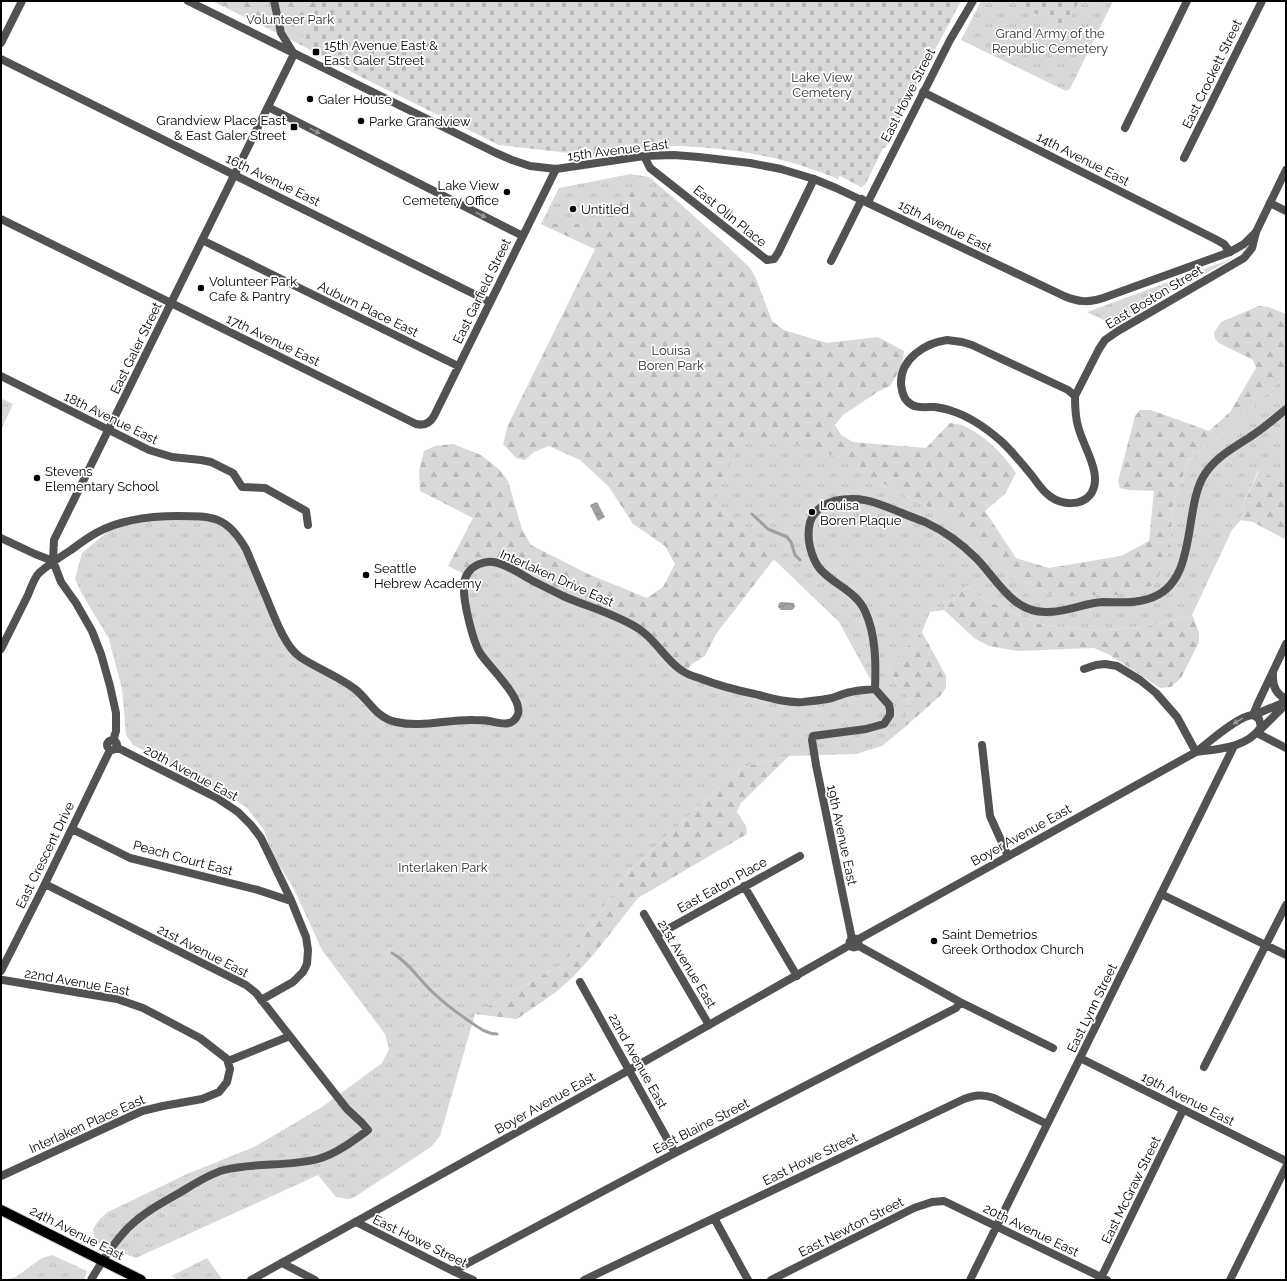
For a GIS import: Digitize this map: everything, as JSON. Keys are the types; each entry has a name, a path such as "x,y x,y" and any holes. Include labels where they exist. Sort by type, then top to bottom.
{"main road":[{"name":"24th Avenue East","path":"1,1210 141,1280"}],"street":[{"path":"1,44 22,1"},
{"name":"15th Avenue East","path":"188,1 512,160 530,166 556,169 644,156 674,155 750,163 781,169 814,179 865,201 1064,296 1083,302"},
{"path":"274,1 282,33 294,54"},
{"name":"East Howe Street","path":"831,261 865,201 950,40 973,1"},
{"path":"1125,128 1188,1"},
{"name":"East Crockett Street","path":"1184,158 1262,1"},
{"name":"East Galer Street","path":"54,561 54,540 294,54"},
{"name":"16th Avenue East","path":"1,59 490,302"},
{"name":"14th Avenue East","path":"923,92 1215,239 1224,244 1230,252"},
{"path":"268,107 523,236"},
{"name":"East Olin Place","path":"644,156 650,168 767,260 774,259 778,253 814,179"},
{"name":"East Garfield Street","path":"429,423 434,416 556,169"},
{"name":"East Boston Street","path":"1075,396 1105,340 1244,258 1252,248 1256,232 1286,170"},
{"path":"1270,203 1286,211"},
{"name":"17th Avenue East","path":"1,219 416,424 420,425 429,423"},
{"name":"East Boston Street","path":"1083,302 1103,298 1230,252 1244,244 1256,232"},
{"name":"Auburn Place East","path":"202,240 458,366"},
{"path":"953,340 972,345 1068,390 1075,396 1078,427 1093,468 1094,485 1090,495 1074,503 1068,503 1057,500 1047,494 1010,450 990,432 977,423 951,410 934,407 921,408 911,404 903,396 901,379 909,360 923,348 937,342 953,340"},
{"name":"18th Avenue East","path":"1,376 108,431 160,454 211,462 226,469 233,473 242,487 265,488 306,511 308,525"},
{"path":"875,689 874,642 865,609 858,598 820,569 814,559 810,547 808,536 810,522 823,505 840,500 860,499 876,502 925,522 956,541 976,558 1011,598 1031,610 1045,612 1060,611 1103,602 1118,603 1146,600 1156,597 1163,592 1170,585 1177,574 1188,542 1193,506 1198,489 1212,464 1220,456 1268,425 1286,409"},
{"name":"Interlaken Drive East","path":"54,561 96,533 117,524 158,516 201,515 214,518 224,523 233,531 246,549 273,616 294,652 300,658 344,681 354,688 381,716 406,724 417,725 456,720 490,721 502,724 509,723 518,715 519,708 512,693 479,651 465,598 464,587 466,575 472,568 481,563 492,562 504,565 551,590 638,628 650,637 668,659 684,672 719,686 782,700 800,702 831,698 850,692 875,689"},
{"path":"1,538 54,561 38,575 1,649"},
{"name":"East Crescent Drive","path":"1,977 113,746 116,731 116,713 110,686 92,631 76,603 61,582 54,561"},
{"path":"1253,715 1286,644"},
{"path":"1084,669 1105,664 1117,666 1140,680 1156,693 1177,717 1196,752"},
{"path":"1274,668 1273,680 1275,689 1286,699"},
{"name":"19th Avenue East","path":"854,942 812,747 812,740 813,736 866,729 884,724 890,715 889,705 875,689"},
{"path":"1253,715 1286,703"},
{"path":"1224,731 1222,734 1224,742 1227,745 1233,746 1257,732 1286,703"},
{"path":"1253,715 1259,719 1261,723 1261,727 1257,732"},
{"name":"Boyer Avenue East","path":"251,1280 630,1070 797,976 854,942 1196,752 1246,716 1253,715"},
{"path":"1257,732 1286,748"},
{"path":"982,745 990,816 1008,856"},
{"name":"20th Avenue East","path":"113,746 217,798 238,812 261,838 291,901"},
{"name":"Boyer Avenue East","path":"1196,752 1233,746"},
{"name":"East Lynn Street","path":"970,1280 1162,894 1233,746"},
{"name":"Peach Court East","path":"72,828 130,858 258,890 291,901"},
{"name":"East Eaton Place","path":"657,935 800,856"},
{"name":"21st Avenue East","path":"45,884 246,985 256,993 347,1109 368,1130 333,1153 316,1159 276,1165 252,1166 224,1170 213,1174 166,1200 134,1222 112,1246 103,1261"},
{"path":"744,886 797,976"},
{"path":"1162,894 1286,955"},
{"path":"261,1000 293,982 303,972 307,964 308,950 306,937 291,901"},
{"path":"1204,1067 1286,905"},
{"name":"21st Avenue East","path":"644,914 709,1025"},
{"path":"854,942 960,1002 1053,1048"},
{"name":"22nd Avenue East","path":"1,977 116,999 143,1008 200,1038 220,1052 228,1061"},
{"name":"22nd Avenue East","path":"580,982 675,1153"},
{"name":"East Blaine Street","path":"453,1271 675,1153 956,1008 960,1002"},
{"path":"228,1061 290,1036"},
{"name":"19th Avenue East","path":"1080,1058 1286,1161"},
{"name":"Interlaken Place East","path":"1,1176 142,1111 202,1099 219,1092 227,1082 230,1069 228,1061"},
{"name":"East Howe Street","path":"584,1280 975,1095 986,1095 994,1098 1047,1124"},
{"name":"East McGraw Street","path":"1103,1279 1183,1110"},
{"path":"1230,1280 1286,1167"},
{"name":"East Newton Street","path":"771,1280 914,1208 932,1202 944,1202"},
{"name":"20th Avenue East","path":"944,1202 1103,1279"},
{"path":"714,1218 748,1280"},
{"name":"East Howe Street","path":"356,1222 473,1280"},
{"path":"92,1280 103,1261"},
{"path":"282,1263 315,1280"}],"green space":[{"name":"Volunteer Park","path":"212,1 320,1 299,44"},
{"path":"216,1 256,1 264,25"},
{"path":"286,1 324,1 315,21 295,37"},
{"name":"Lake View Cemetery","path":"320,1 961,1 911,95 886,147 883,148 865,185 861,187 840,176 838,179 818,171 778,159 716,148 663,146 582,156 569,153 499,145 359,76 299,44"},
{"name":"Grand Army of the Republic Cemetery","path":"981,1 1113,1 1070,89 1066,91 961,40"},
{"name":"Grand Army of the Republic Cemetery","path":"1018,1 1079,1 1065,29 1017,4"},
{"name":"Interlaken Park","path":"631,174 649,177 750,268 756,279 772,322 784,331 826,343 822,449 911,499 957,520 1008,573 1053,595 1170,548 1173,503 1189,460 1243,417 1286,375 1286,484 1258,471 1243,505 1241,520 1232,530 1192,615 1151,626 1097,631 1039,624 983,599 967,586 944,610 930,612 922,632 887,667 910,700 905,727 882,746 856,754 789,756 740,768 629,871 566,962 475,1014 440,1136 431,1147 353,1198 347,1199 336,1197 318,1175 136,1258 103,1246 95,1240 93,1229 100,1219 108,1212 187,1174 254,1147 322,1107 382,1063 389,1049 385,1034 322,950 293,887 273,856 264,830 247,808 230,796 133,745 126,735 122,689 109,639 82,594 75,579 82,553 117,524 201,515 233,531 289,645 332,674 393,721 509,723 519,708 485,660 469,618 466,575 492,562 638,628 684,672 800,702 875,688 839,622 712,500 595,249 541,224 559,188"},
{"name":"Louisa Boren Park","path":"638,189 651,190 667,201 671,196 750,268 756,279 772,321 784,330 826,343 878,337 904,351 902,366 890,386 879,391 843,415 835,425 841,435 853,442 926,448 950,423 962,425 978,434 1005,458 1016,473 1005,494 985,511 1016,558 1049,568 1121,556 1149,541 1154,491 1129,490 1120,488 1118,481 1135,416 1140,410 1151,410 1209,431 1230,412 1256,368 1253,360 1219,343 1215,339 1214,333 1221,322 1259,306 1269,307 1286,314 1286,375 1243,417 1189,460 1173,503 1170,548 1155,585 1116,595 1053,595 1008,573 957,520 911,499 821,449 745,434 712,500 774,559 716,634 705,656 692,664 684,673 638,628 492,562 466,575 448,566 473,518 420,491 419,471 424,451 435,446 453,444 481,455 500,470 508,481 522,529 531,545 588,574 647,598 663,587 675,564 665,546 633,524 609,487 580,460 549,446 534,452 525,460 516,458 503,444 508,425 595,249 541,224 586,224 597,216 604,207 618,200 625,193"},
{"path":"1234,258 1112,324 1087,312"},
{"path":"1,398 13,404 1,430"},
{"path":"1259,471 1286,484 1286,540 1253,522 1241,520 1243,505"},
{"path":"967,586 983,599 1039,624 1097,631 1151,626 1192,615 1199,632 1199,642 1181,678 1171,687 1160,688 1110,655 1094,648 1017,651 989,646 974,638 944,610"},
{"path":"922,632 946,676 946,688 940,696 905,727 910,700 887,667"},
{"path":"789,756 741,803 737,812 746,826 747,834 638,898 594,954 574,976 556,992 517,1019 475,1014 566,962 629,871 740,768"},
{"path":"52,1255 87,1271 84,1280 4,1280 16,1277 42,1258"},
{"path":"207,1258 222,1279 178,1280 171,1276"}],"water":[{"path":"597,502 605,517 598,521 590,505"},
{"path":"779,603 794,603 795,607 792,610 781,610 778,607"}],"waterway":[{"path":"752,514 768,529 787,537 791,542 795,555 800,560"},
{"path":"392,953 404,962 431,991 449,1006 482,1030 497,1034"}],"place":[{"name":"15th Avenue East & East Galer Street","path":"316,52"},
{"name":"Galer House","path":"310,99"},
{"name":"Parke Grandview","path":"361,121"},
{"name":"Grandview Place East & East Galer Street","path":"294,127"},
{"name":"Lake View Cemetery Office","path":"507,192"},
{"name":"Untitled","path":"573,209"},
{"name":"Volunteer Park Cafe & Pantry","path":"201,288"},
{"name":"Stevens Elementary School","path":"37,478"},
{"name":"Louisa Boren Plaque","path":"812,512"},
{"name":"Seattle Hebrew Academy","path":"366,575"},
{"name":"Saint Demetrios Greek Orthodox Church","path":"934,941"}]}
